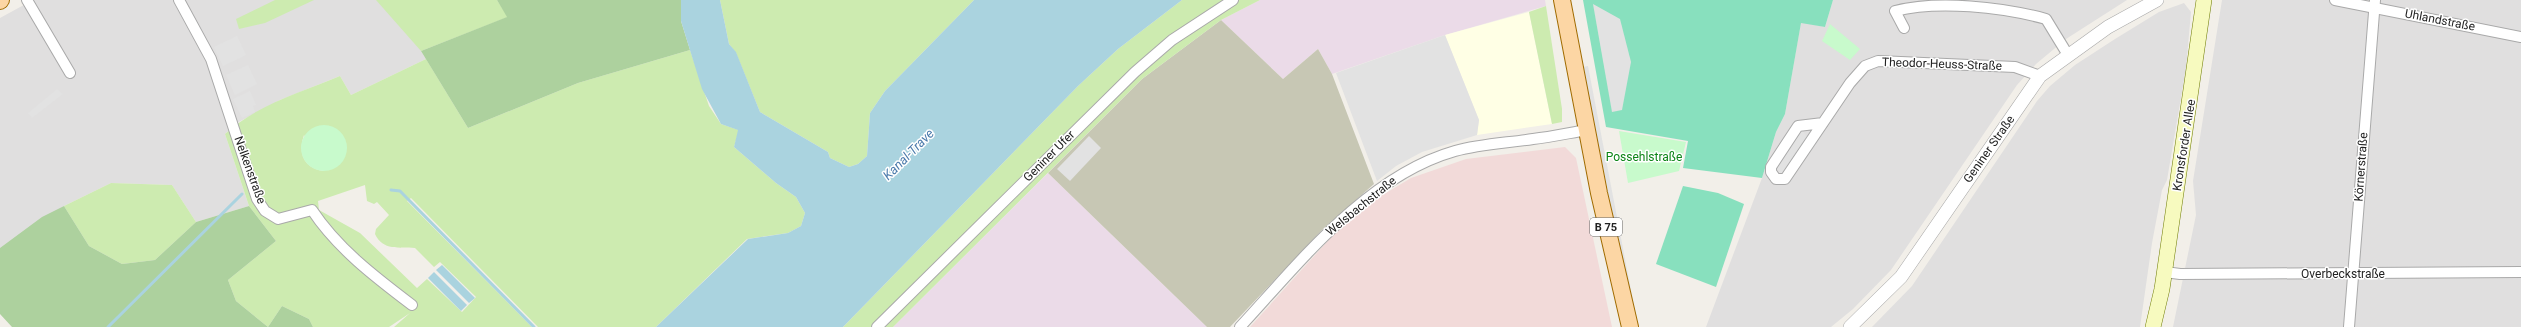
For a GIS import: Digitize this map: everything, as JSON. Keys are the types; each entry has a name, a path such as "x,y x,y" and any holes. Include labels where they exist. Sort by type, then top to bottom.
{"main road":[{"name":"B 75","path":"1562,0 1618,282 1625,327"},
{"name":"Kronsforder Allee","path":"2153,327 2165,272 2204,0"},
{"name":"B 75","path":"1618,282 1630,327"},
{"name":"Kronsforder Allee","path":"2161,327 2162,289"}],"street":[{"path":"27,0 70,73"},
{"name":"Nelkenstraße","path":"179,0 211,59 258,200 265,211 278,219 291,217 312,210 326,231 340,246 412,305"},
{"name":"Geniner Ufer","path":"878,327 1135,72 1172,40 1233,0"},
{"name":"Geniner Straße","path":"1850,327 1901,277 2040,76 2068,54 2108,27 2156,0 2169,0"},
{"name":"Uhlandstraße","path":"2335,0 2375,4 2521,37"},
{"path":"1904,28 1895,11 1907,4 1930,1 1989,3 2046,20 2068,54"},
{"name":"Körnerstraße","path":"2349,327 2375,4"},
{"name":"Theodor-Heuss-Straße","path":"1823,123 1798,126 1771,167 1771,172 1776,179 1785,179 1823,123 1850,83 1865,66 1878,61 2015,67 2040,76"},
{"name":"Welsbachstraße","path":"1240,327 1325,235 1393,179 1424,163 1454,151 1485,144 1587,130"},
{"name":"Overbeckstraße","path":"2165,272 2180,274 2521,272"}],"shaded area":[{"path":"33,0 497,0 421,51 426,59 351,95 340,76 280,100 237,123 225,134 249,206 196,222 172,185 111,183 64,206 0,249 0,18"},
{"path":"1260,0 1545,0 1546,6 1445,35 1332,74 1318,49 1283,79 1221,20"},
{"path":"1833,0 2127,0 2066,39 2036,64 2017,85 1891,270 1853,309 1831,327 1706,327 1762,178 1776,132 1785,114 1801,22 1825,27"},
{"path":"2222,0 2521,0 2521,327 2173,327 2196,215 2193,181"},
{"path":"2184,3 2191,12 2186,68 2167,180 2162,190 2152,243 2140,327 1872,327 1912,286 2037,101 2050,86 2075,65 2115,39 2159,12"},
{"path":"1593,4 1620,19 1631,62 1622,110 1612,112"},
{"path":"1529,12 1552,124 1477,135 1479,120 1445,35"},
{"path":"1221,20 1283,79 1318,49 1332,74 1374,184 1323,229 1230,327 1207,327 1048,173 1142,79"},
{"path":"1445,35 1479,120 1477,135 1422,152 1396,166 1377,181 1336,73"},
{"path":"237,36 246,55 223,66 214,47"},
{"path":"248,65 257,84 235,95 226,75"},
{"path":"1588,66 1636,316 1633,316 1583,67"},
{"path":"57,89 63,94 32,118 28,113"},
{"path":"250,91 256,105 253,106 255,112 242,118 233,99"},
{"path":"1800,127 1807,137 1781,178 1777,164"},
{"path":"1089,136 1101,148 1070,181 1057,169"},
{"path":"1565,147 1576,158 1612,327 1250,327 1334,234 1376,199 1411,178 1466,159"},
{"path":"1048,173 1207,327 893,327"}],"green space":[{"path":"275,0 314,0 265,23 239,29 236,19"},
{"path":"376,0 497,0 508,17 421,51"},
{"path":"497,0 682,0 681,21 690,50 578,83 468,128 421,51 507,17"},
{"path":"720,0 974,0 885,91 870,113 867,156 858,164 849,167 830,158 828,152 760,112 736,53 729,44"},
{"path":"1182,0 1260,0 1221,20 1142,79 893,327 843,327 1078,86 1118,49"},
{"path":"1583,0 1833,0 1825,27 1801,23 1785,114 1776,132 1762,178 1683,168 1688,141 1606,127"},
{"path":"1546,6 1562,109 1562,122 1552,124 1529,12"},
{"path":"1830,24 1860,49 1850,60 1822,41"},
{"path":"690,50 709,106 721,124 739,130 734,147 776,183 796,197 805,213 801,226 788,233 747,239 656,327 538,327 411,198 407,201 532,327 394,327 410,313 389,327 313,327 309,319 282,306 268,327 236,301 228,280 276,241 249,206 225,134 251,115 280,100 340,76 351,95 426,59 468,128 578,83","holes":["304,135 324,171 311,167 304,159 302,154 302,142","365,185 367,201 374,204 377,202 389,215 376,229 375,234 378,239 387,246 397,248 415,248 434,267 440,262 476,297 462,312 427,279 417,288 360,233 319,210 318,201"]},
{"path":"329,125 333,126 343,135 346,139 346,157 337,167 329,171 319,171 311,167 302,157 301,143 305,135 315,126"},
{"name":"Possehlstraße","path":"1619,131 1686,142 1679,171 1628,183"},
{"path":"111,183 172,185 196,222 155,260 122,264 89,246 64,206"},
{"path":"1683,186 1718,193 1744,204 1716,287 1656,264"},
{"path":"64,206 89,246 122,264 155,260 196,222 249,206 276,241 228,280 236,301 268,327 12,327 0,314 0,248 42,217"},
{"path":"282,306 309,319 313,327 268,327"}],"water":[{"name":"Kanal-Trave","path":"681,0 720,0 729,44 736,52 760,112 828,152 830,158 849,167 858,164 867,156 870,113 885,91 974,0 1182,0 1118,49 1078,86 843,327 656,327 748,239 788,233 801,226 805,213 796,197 776,183 734,147 738,130 721,124 702,89 681,21"},
{"path":"442,265 475,298 469,303 436,270"},
{"path":"434,272 467,305 461,311 428,278"}],"waterway":[{"path":"391,190 400,191 534,327"},
{"path":"108,327 242,194"}]}
